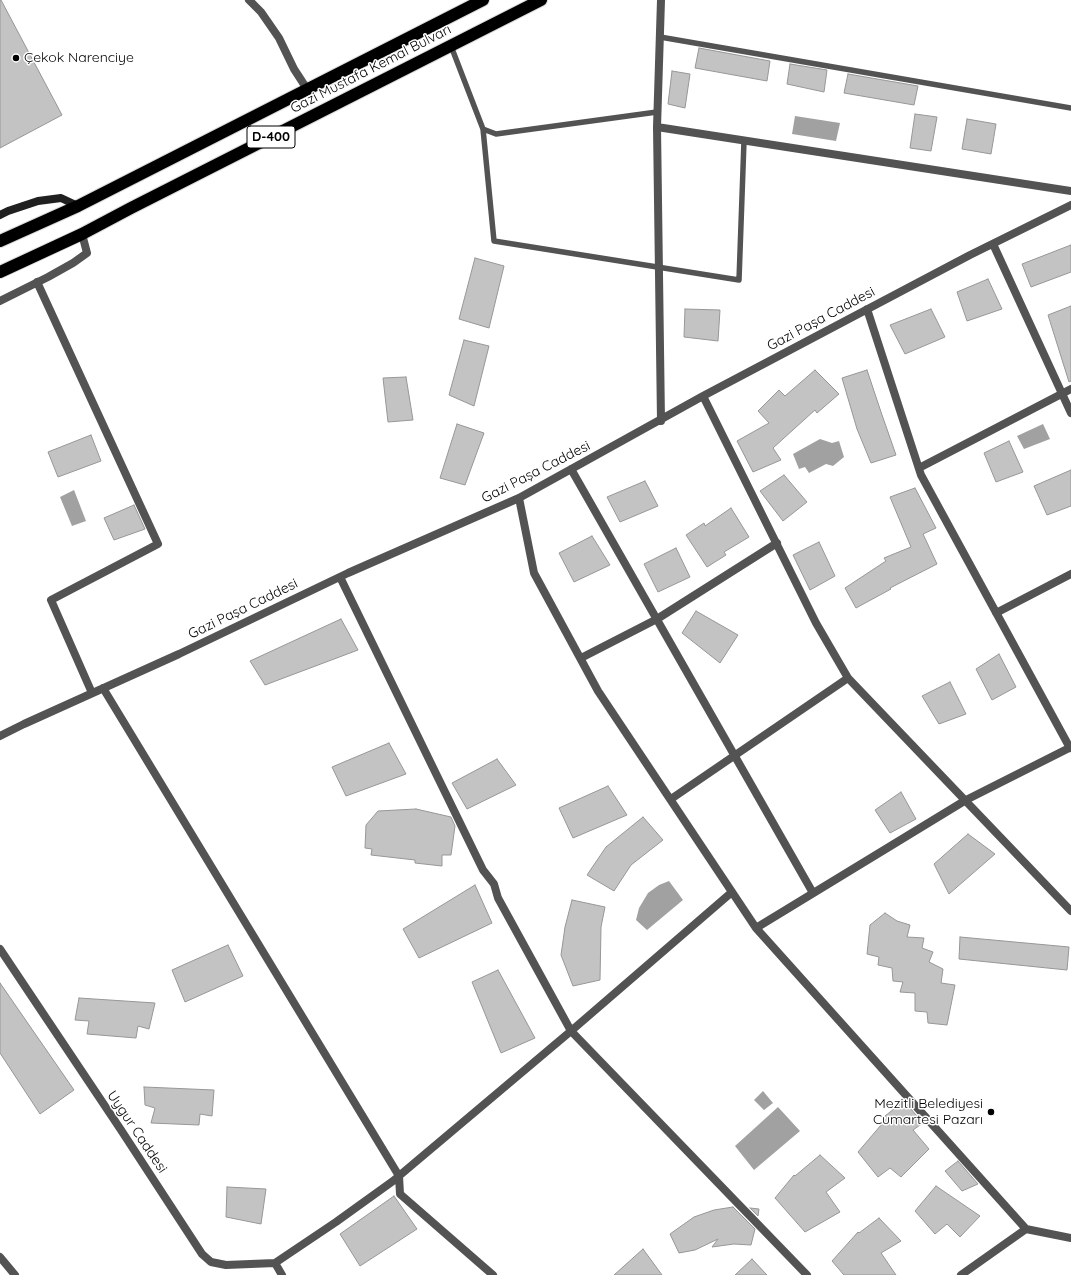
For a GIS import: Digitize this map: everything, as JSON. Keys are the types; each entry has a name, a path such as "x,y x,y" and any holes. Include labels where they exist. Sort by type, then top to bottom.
{"highway":[{"name":"Gazi Mustafa Kemal Bulvarı","path":"0,241 78,206 483,0"},
{"name":"Gazi Mustafa Kemal Bulvarı","path":"0,272 82,234 541,0"}],"street":[{"path":"248,0 261,12 279,38 294,70 307,89"},
{"path":"661,0 657,112 661,421"},
{"path":"657,127 1071,191"},
{"path":"0,215 38,201 61,198 78,206"},
{"name":"Gazi Paşa Caddesi","path":"0,736 180,654 340,578 518,498 867,309 1071,205"},
{"path":"0,301 73,263 87,252 82,234"},
{"path":"994,244 1071,413"},
{"path":"37,282 158,544 51,600 92,693"},
{"path":"756,928 966,800 1070,748 921,475 867,309"},
{"path":"919,468 1071,389"},
{"path":"704,396 816,623 848,678 1071,911"},
{"path":"571,469 813,893"},
{"path":"518,498 534,573 598,691 756,928 1026,1229 1071,1238"},
{"path":"581,658 657,619 776,543"},
{"path":"996,613 1071,574"},
{"path":"340,578 483,870 494,884 498,898 572,1032 807,1275"},
{"path":"671,799 848,678"},
{"path":"103,688 399,1176 400,1194 493,1275"},
{"path":"282,1275 275,1263 336,1222 399,1176 572,1032 732,892"},
{"name":"Uygur Caddesi","path":"0,950 202,1254 211,1262 226,1265 275,1263"},
{"path":"961,1275 1026,1229"},
{"path":"0,1257 15,1275"}],"lane":[{"path":"660,37 1071,108"},
{"path":"451,46 483,129 494,241 739,280 744,141"},
{"path":"483,129 496,134 657,112"}],"shaded area":[{"path":"795,116 840,123 836,141 792,134"},
{"path":"1043,424 1050,439 1024,449 1017,436"},
{"path":"820,439 832,443 839,441 844,457 833,466 826,464 809,473 805,467 799,469 793,454"},
{"path":"74,490 86,521 72,526 60,497"},
{"path":"669,881 683,900 647,930 636,920 639,908 648,893 659,885"},
{"path":"763,1091 773,1103 764,1110 754,1100"},
{"path":"778,1107 800,1131 754,1170 735,1146"}],"building":[{"name":"Çekok Narenciye","path":"0,0 62,115 0,148"},
{"path":"699,48 770,61 767,81 695,68"},
{"path":"790,64 827,70 824,92 787,84"},
{"path":"672,71 690,74 685,108 668,104"},
{"path":"848,74 918,86 914,105 844,93"},
{"path":"915,114 937,117 931,151 910,148"},
{"path":"967,119 996,124 991,154 962,149"},
{"path":"1071,245 1071,272 1031,287 1022,264"},
{"path":"475,258 504,266 489,328 459,319"},
{"path":"988,279 1002,309 967,321 957,292"},
{"path":"1071,306 1071,381 1069,382 1048,315"},
{"path":"685,309 720,310 718,341 684,337"},
{"path":"931,309 945,337 905,354 890,325"},
{"path":"464,340 489,346 474,406 449,395"},
{"path":"815,370 839,394 817,413 815,410 773,448 781,460 753,472 737,441 769,423 758,411 779,390 785,396"},
{"path":"867,370 896,455 871,463 857,429 842,378"},
{"path":"406,377 413,420 388,422 383,378"},
{"path":"457,424 484,433 465,485 440,478"},
{"path":"91,435 101,461 58,477 48,452"},
{"path":"1009,441 1023,472 996,482 984,453"},
{"path":"1071,470 1071,506 1047,515 1034,486"},
{"path":"784,475 807,502 783,521 760,491"},
{"path":"645,481 658,506 620,522 607,497"},
{"path":"915,488 936,528 923,534 937,564 890,588 891,589 856,608 845,588 886,561 884,558 911,547 890,497"},
{"path":"134,505 145,529 114,540 104,518"},
{"path":"731,508 749,537 724,552 726,555 707,567 686,535 704,523 705,526"},
{"path":"592,536 610,565 574,582 559,553"},
{"path":"819,542 835,576 810,590 793,555"},
{"path":"676,548 690,577 658,592 644,564"},
{"path":"696,611 738,635 720,663 682,633"},
{"path":"341,619 358,650 265,685 250,661"},
{"path":"999,654 1016,687 992,700 976,669"},
{"path":"950,682 966,714 939,724 922,696"},
{"path":"389,743 406,774 346,796 332,767"},
{"path":"497,759 516,785 467,809 452,783"},
{"path":"608,786 627,815 573,838 559,808"},
{"path":"901,792 916,819 890,833 875,810"},
{"path":"416,809 451,817 455,826 451,855 442,855 442,866 415,863 415,860 371,855 372,849 365,848 366,825 378,811"},
{"path":"643,817 663,840 631,865 614,891 587,875 606,847"},
{"path":"968,834 995,854 949,894 934,864"},
{"path":"475,885 492,923 419,958 403,929"},
{"path":"572,900 605,907 601,927 600,980 573,986 561,955 565,927"},
{"path":"885,913 897,921 910,925 907,937 924,938 922,948 933,952 929,962 943,969 941,983 955,985 947,1025 928,1023 927,1012 915,1011 915,993 900,992 903,982 893,981 892,968 878,965 879,957 867,954 870,925"},
{"path":"960,937 1069,947 1067,970 959,959"},
{"path":"228,945 243,976 185,1002 172,970"},
{"path":"498,970 535,1038 501,1053 472,982"},
{"path":"0,983 74,1090 40,1114 0,1053"},
{"path":"79,998 155,1003 149,1029 138,1026 136,1038 87,1034 89,1021 75,1020"},
{"path":"144,1087 214,1090 212,1116 200,1114 199,1125 151,1123 155,1108 145,1105"},
{"path":"904,1101 923,1123 913,1130 929,1149 901,1177 890,1168 878,1177 858,1152 887,1118 885,1116"},
{"path":"820,1155 845,1178 826,1192 840,1212 805,1232 775,1198 794,1175 795,1176"},
{"path":"958,1161 978,1184 962,1191 945,1171"},
{"path":"936,1186 980,1216 960,1237 947,1224 935,1234 915,1211"},
{"path":"227,1187 266,1189 261,1224 226,1217"},
{"path":"394,1196 417,1229 360,1266 340,1234"},
{"path":"733,1207 755,1229 751,1245 734,1244 712,1247 718,1239 695,1250 679,1253 670,1234 694,1217 714,1210"},
{"path":"750,1208 759,1209 758,1216"},
{"path":"879,1218 901,1241 881,1253 896,1275 844,1275 832,1261 858,1232 859,1233"},
{"path":"643,1249 662,1275 614,1275"},
{"path":"752,1259 767,1275 735,1275"}],"place":[{"name":"Çekok Narenciye","path":"16,58"},
{"name":"Mezitli Belediyesi Cumartesi Pazarı","path":"991,1112"}]}
